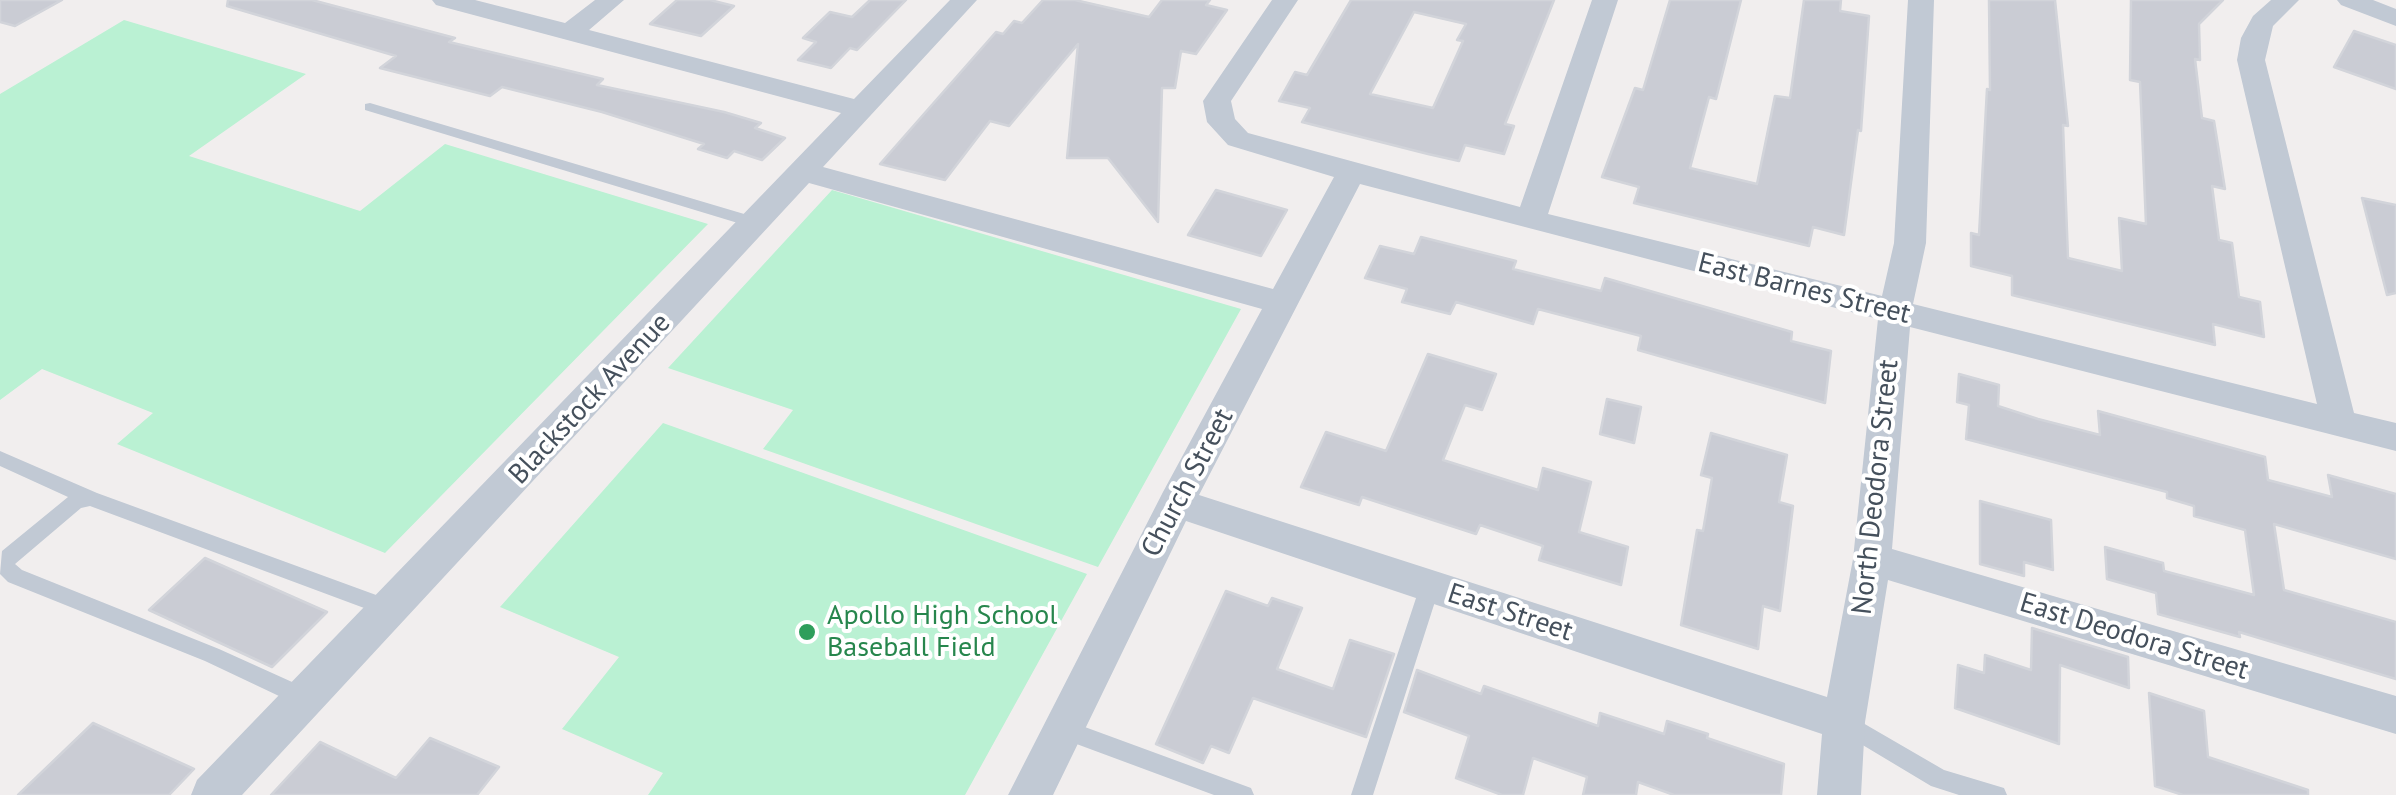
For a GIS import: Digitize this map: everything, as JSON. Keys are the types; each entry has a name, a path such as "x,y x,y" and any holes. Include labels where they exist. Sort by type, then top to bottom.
{"street":[{"path":"445,0 862,110"},
{"path":"569,33 610,0"},
{"name":"Blackstock Avenue","path":"213,795 964,0"},
{"name":"East Barnes Street","path":"1285,0 1217,101 1221,122 1238,139 1255,146 1350,174 2396,437"},
{"path":"1531,220 1606,0"},
{"name":"North Deodora Street","path":"1839,795 1844,722 1872,559 1895,312 1910,242 1921,0"},
{"path":"2286,0 2262,22 2254,38 2251,60 2339,423"},
{"path":"2350,0 2396,18"},
{"path":"805,172 1284,304"},
{"name":"Church Street","path":"1030,795 1176,503 1350,174"},
{"name":"East Street","path":"1176,503 1844,722"},
{"name":"East Deodora Street","path":"1872,559 2396,715"}],"lane":[{"path":"370,107 756,224"},
{"path":"0,458 90,498 392,609"},
{"path":"90,498 75,502 2,566 15,576 195,648 305,698"},
{"path":"1362,795 1430,586"},
{"path":"1844,722 1939,779 1996,795"},
{"path":"1063,729 1243,795"}],"green space":[{"path":"124,20 306,74 189,156 360,211 445,144 708,224 385,553 117,444 153,413 42,369 0,400 0,94"},
{"path":"832,190 1241,309 1098,567 763,449 793,410 668,368"},
{"name":"Apollo High School Baseball Field","path":"663,423 1087,574 965,795 648,795 663,773 562,729 619,657 500,607"}],"building":[{"path":"0,0 62,0 15,26 0,22"},
{"path":"228,0 312,0 455,38 449,42 603,79 597,85 724,112 761,123 755,128 785,138 762,160 734,151 727,158 698,149 704,144 602,112 502,87 490,96 380,68 396,56 227,6"},
{"path":"677,0 710,0 734,6 701,36 650,24"},
{"path":"870,0 906,0 857,50 850,48 831,68 798,60 816,42 803,38 830,12 852,17"},
{"path":"1043,0 1075,0 1149,17 1162,0 1210,0 1206,5 1227,10 1196,54 1181,51 1175,88 1162,88 1158,222 1108,158 1067,158 1078,44 1009,126 990,121 945,180 880,164 996,32 1003,34 1014,21 1022,23"},
{"path":"1351,0 1554,0 1505,124 1514,126 1504,154 1465,145 1459,161 1302,122 1310,108 1279,101 1295,72 1307,75","holes":["1414,12 1466,24 1457,40 1463,41 1433,108 1370,94"]},
{"path":"1670,0 1741,0 1716,99 1709,97 1690,168 1757,184 1775,96 1790,98 1804,0 1841,0 1840,11 1869,16 1861,131 1858,130 1844,235 1813,227 1809,246 1634,203 1639,187 1602,177 1635,88 1643,90"},
{"path":"1989,0 2055,0 2068,126 2063,125 2068,258 2122,271 2119,218 2146,224 2140,82 2130,80 2131,0 2223,0 2199,24 2200,60 2195,59 2202,118 2214,121 2225,189 2212,186 2219,240 2232,243 2239,297 2260,302 2264,337 2213,324 2215,345 2012,295 2012,276 1971,266 1971,233 1979,235 1987,89 1990,90"},
{"path":"2354,31 2396,45 2396,89 2334,67"},
{"path":"1216,190 1287,210 1261,256 1188,235"},
{"path":"2362,198 2396,205 2396,293 2387,295"},
{"path":"1421,237 1516,261 1513,269 1601,291 1605,278 1792,332 1791,341 1831,351 1825,403 1638,350 1641,336 1538,309 1533,324 1456,302 1450,314 1402,302 1407,289 1365,278 1380,246 1414,254"},
{"path":"1428,354 1496,374 1482,410 1465,405 1443,460 1538,490 1543,468 1591,482 1579,532 1628,547 1621,585 1539,560 1543,546 1480,525 1476,534 1362,497 1359,505 1301,487 1326,432 1386,451"},
{"path":"1959,374 1999,385 1998,406 2038,419 2100,435 2098,411 2265,457 2268,480 2332,497 2328,475 2396,494 2396,559 2274,524 2284,590 2396,622 2396,679 2239,632 2240,637 2158,614 2156,593 2107,579 2105,547 2163,563 2164,571 2254,595 2245,530 2194,516 2194,506 2167,498 2167,492 1966,439 1969,405 1957,402"},
{"path":"1607,399 1641,407 1634,443 1600,434"},
{"path":"1711,433 1787,455 1779,502 1793,506 1780,611 1763,606 1758,649 1681,625 1697,530 1703,531 1712,478 1701,475"},
{"path":"1980,501 2051,520 2053,570 2024,562 2024,576 1980,564"},
{"path":"205,558 327,612 272,667 149,610"},
{"path":"1226,591 1268,606 1272,598 1302,608 1277,669 1333,689 1350,640 1394,654 1366,737 1253,698 1229,753 1211,746 1203,763 1156,744"},
{"path":"2032,628 2128,657 2129,688 2060,665 2059,744 1955,708 1958,665 1984,673 1985,655 2031,670"},
{"path":"1417,670 1481,694 1484,686 1598,726 1600,713 1664,734 1667,721 1708,734 1707,738 1784,764 1781,795 1674,795 1638,782 1636,795 1583,795 1587,777 1533,758 1523,795 1502,795 1456,778 1469,736 1404,712"},
{"path":"2149,693 2204,711 2208,757 2308,790 2308,795 2183,795 2155,786"},
{"path":"93,723 194,769 169,795 18,795"},
{"path":"430,738 499,767 477,795 271,795 320,742 396,778"}],"place":[{"name":"Apollo High School Baseball Field","path":"807,632"}]}
